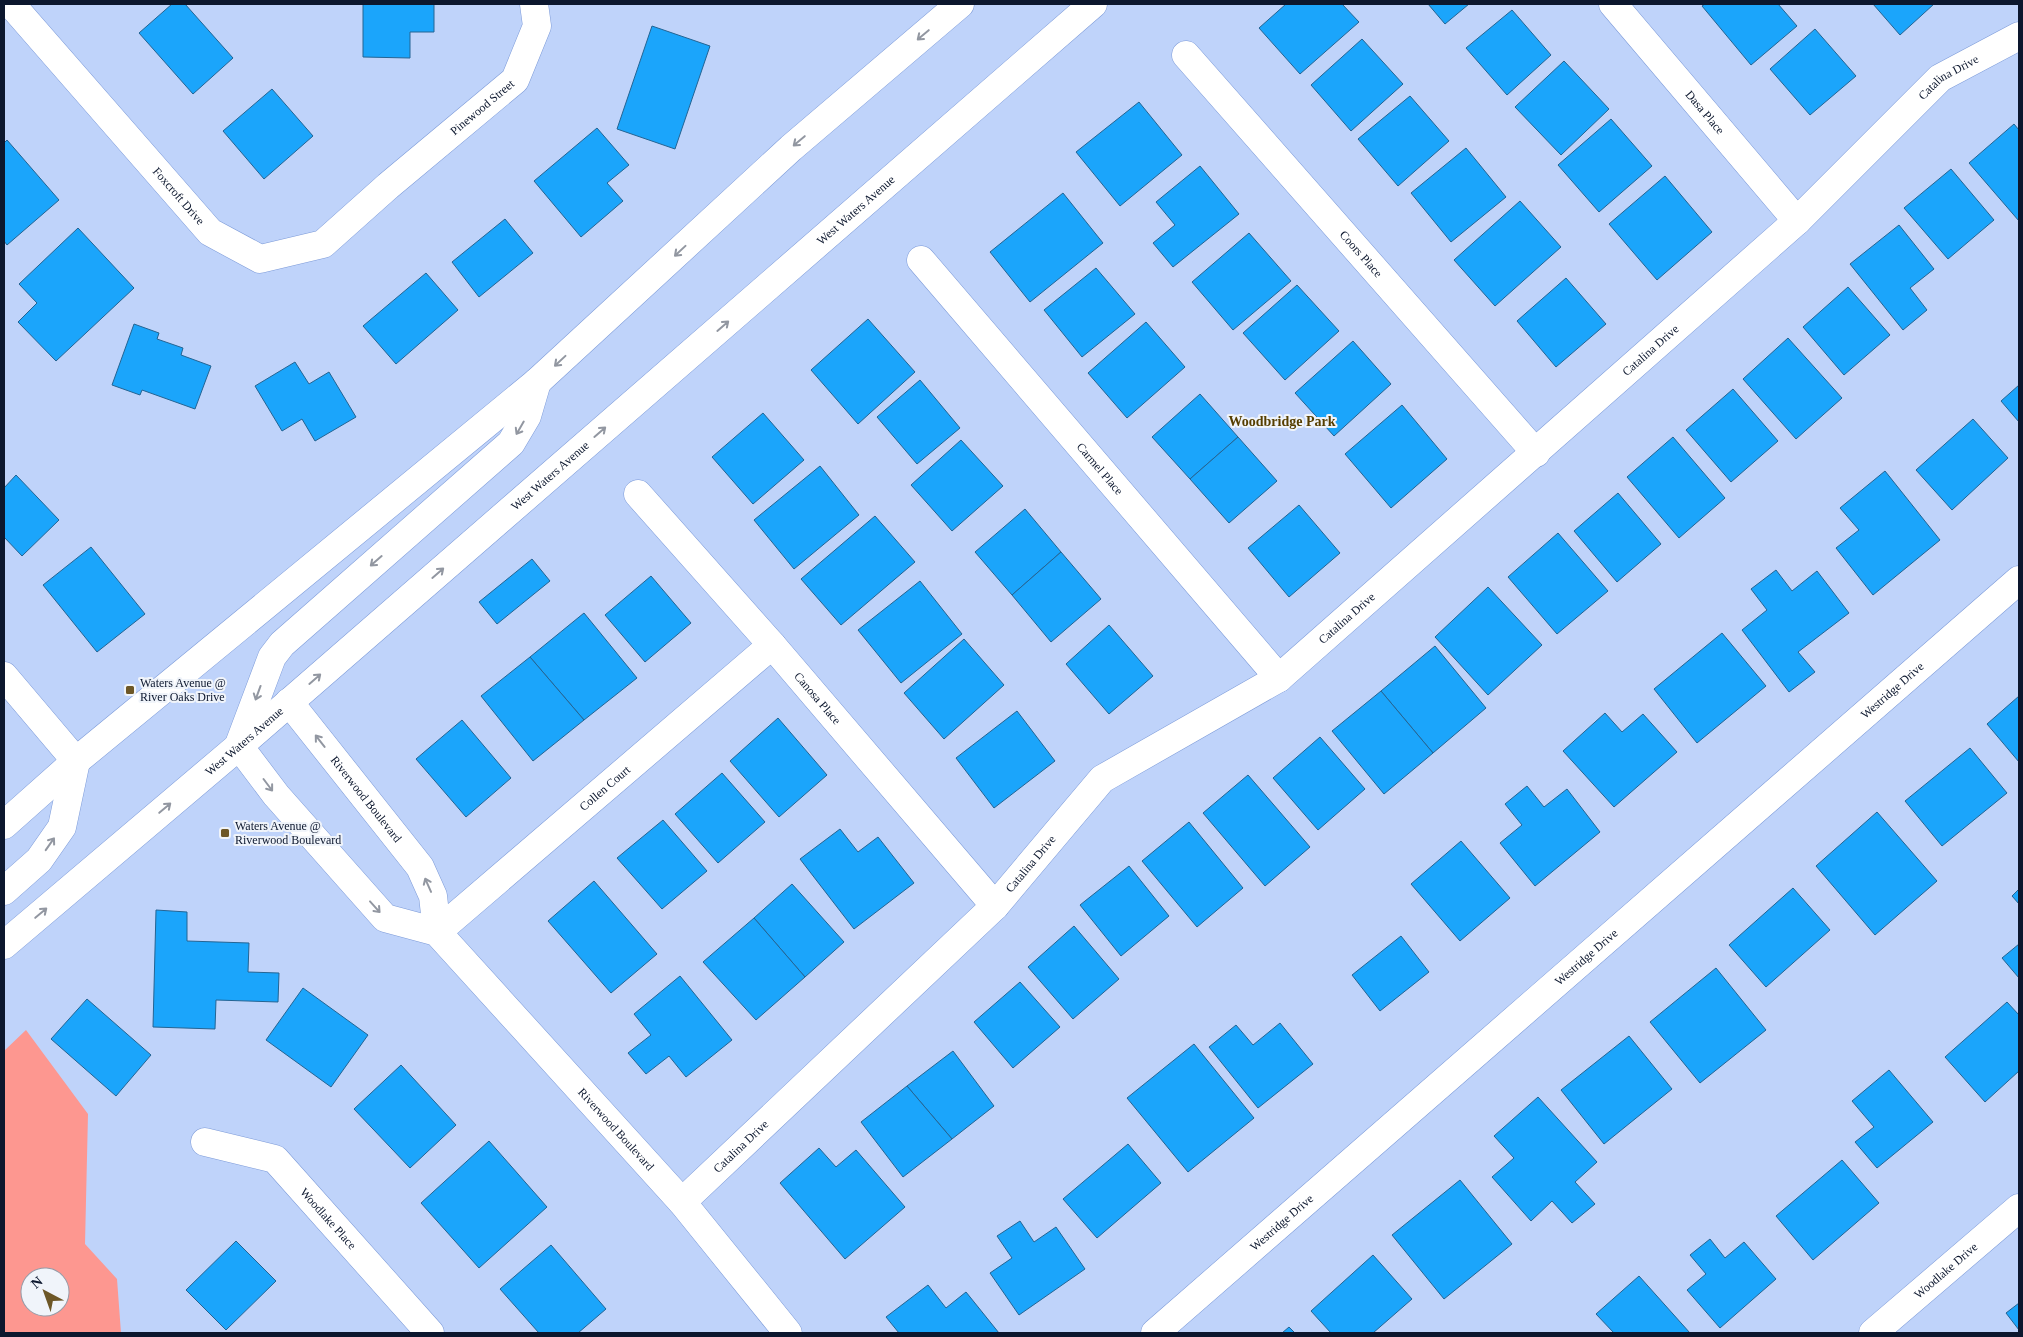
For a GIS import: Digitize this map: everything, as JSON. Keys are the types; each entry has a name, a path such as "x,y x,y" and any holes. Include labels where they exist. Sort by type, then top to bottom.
{"street":[{"name":"Foxcroft Drive","path":"12,4 210,232 260,259 323,244 388,186"},
{"name":"Pinewood Street","path":"388,186 515,80 537,26 534,4"},
{"path":"4,825 76,761 537,382 791,148 960,4"},
{"name":"West Waters Avenue","path":"4,945 239,746 1093,4"},
{"name":"Dasa Place","path":"1613,4 1797,221"},
{"name":"Catalina Drive","path":"682,1202 995,906 1102,779 1279,678 1797,221 1940,78 2019,36"},
{"name":"Coors Place","path":"1186,55 1536,453"},
{"name":"Carmel Place","path":"921,260 1279,678"},
{"path":"437,932 384,918 276,795 239,746 272,657 282,644 511,443 527,416 537,382"},
{"name":"Canosa Place","path":"638,494 772,645 995,906"},
{"name":"Westridge Drive","path":"1155,1333 2019,580"},
{"name":"Collen Court","path":"437,932 772,645"},
{"path":"4,676 76,761"},
{"name":"Riverwood Boulevard","path":"289,702 420,867 433,896 437,932 682,1202 788,1333"},
{"path":"4,891 39,860 62,827 76,761"},
{"name":"Woodlake Place","path":"205,1142 274,1159 430,1333"},
{"name":"Woodlake Drive","path":"1873,1333 2019,1208"}],"shaded area":[{"path":"26,1030 88,1114 85,1244 117,1279 121,1333 4,1333 4,1051"}],"building":[{"path":"172,4 185,4 233,58 193,94 139,33"},
{"path":"363,4 434,4 434,32 410,32 410,58 363,57"},
{"path":"1286,4 1342,4 1359,22 1300,74 1259,28"},
{"path":"1428,4 1469,4 1445,24"},
{"path":"1705,4 1778,4 1797,26 1751,65 1702,6"},
{"path":"1873,4 1934,4 1900,35"},
{"path":"1512,10 1551,55 1507,95 1466,48"},
{"path":"652,26 710,46 675,149 617,129"},
{"path":"1815,29 1856,76 1810,115 1770,69"},
{"path":"1362,39 1403,84 1351,131 1311,85"},
{"path":"1564,61 1609,109 1561,155 1515,107"},
{"path":"272,89 313,136 264,179 223,131"},
{"path":"1410,96 1449,141 1398,186 1358,139"},
{"path":"1139,102 1182,155 1120,206 1076,152"},
{"path":"1611,119 1652,166 1599,212 1558,165"},
{"path":"2014,124 2019,130 2019,221 1969,163"},
{"path":"597,128 629,165 607,183 623,201 581,237 534,181"},
{"path":"7,140 59,200 7,245 4,241 4,143"},
{"path":"1466,148 1506,197 1451,242 1411,193"},
{"path":"1200,166 1239,214 1173,267 1153,243 1175,225 1156,202"},
{"path":"1951,169 1994,220 1948,259 1904,208"},
{"path":"1665,176 1712,232 1657,280 1609,224"},
{"path":"1063,193 1103,243 1030,302 990,252"},
{"path":"1520,201 1561,247 1495,306 1454,260"},
{"path":"505,219 533,253 479,297 452,262"},
{"path":"1899,225 1934,269 1910,288 1927,310 1903,330 1850,264"},
{"path":"78,228 134,288 56,361 18,322 37,303 19,284"},
{"path":"1249,233 1291,281 1233,330 1192,282"},
{"path":"1096,268 1135,314 1082,357 1044,310"},
{"path":"426,273 458,310 396,364 363,326"},
{"path":"1566,278 1606,324 1556,367 1517,321"},
{"path":"1297,285 1339,331 1285,380 1243,333"},
{"path":"1848,287 1890,335 1844,375 1803,327"},
{"path":"868,319 915,372 858,424 811,370"},
{"path":"1146,322 1185,367 1127,418 1088,373"},
{"path":"134,324 159,333 157,339 183,348 181,355 211,366 195,409 142,390 140,395 112,385"},
{"path":"1788,338 1842,398 1796,439 1743,379"},
{"path":"1353,341 1391,384 1334,436 1295,393"},
{"path":"295,362 309,384 329,372 356,417 315,441 302,419 282,431 255,386"},
{"path":"920,380 960,428 917,464 877,417"},
{"path":"2019,385 2019,422 2001,401"},
{"path":"1733,389 1778,441 1731,482 1686,430"},
{"path":"1200,394 1238,437 1190,479 1152,437"},
{"path":"1402,405 1447,459 1391,508 1345,454"},
{"path":"763,413 804,460 753,504 712,457"},
{"path":"1973,419 2008,458 1952,510 1916,470"},
{"path":"1238,437 1277,481 1229,523 1190,479"},
{"path":"1673,437 1725,498 1679,538 1627,477"},
{"path":"961,440 1003,486 952,531 911,485"},
{"path":"820,466 859,515 794,569 754,520"},
{"path":"1885,471 1940,540 1873,595 1836,548 1859,530 1840,508"},
{"path":"16,475 59,520 22,556 4,537 4,488"},
{"path":"1618,493 1661,544 1617,582 1574,531"},
{"path":"1299,505 1340,553 1289,597 1248,548"},
{"path":"1025,509 1061,552 1012,595 975,552"},
{"path":"875,516 915,562 841,625 801,579"},
{"path":"1558,533 1608,591 1557,634 1508,577"},
{"path":"91,547 145,614 97,652 43,585"},
{"path":"1061,552 1101,599 1051,642 1012,595"},
{"path":"532,559 550,581 497,624 479,602"},
{"path":"1776,570 1792,591 1817,571 1849,613 1798,652 1815,672 1789,692 1742,630 1767,610 1751,589"},
{"path":"651,576 691,623 645,662 605,615"},
{"path":"920,581 962,634 901,683 858,630"},
{"path":"1488,587 1542,645 1488,695 1435,637"},
{"path":"584,613 637,678 584,720 530,657"},
{"path":"1109,625 1153,676 1109,714 1066,664"},
{"path":"1722,633 1766,686 1697,743 1654,689"},
{"path":"964,639 1004,685 944,739 904,693"},
{"path":"1435,646 1486,708 1433,753 1381,691"},
{"path":"530,657 584,720 533,761 481,696"},
{"path":"1381,691 1433,753 1384,794 1332,731"},
{"path":"2019,696 2019,762 1987,724"},
{"path":"1017,711 1055,761 994,808 956,758"},
{"path":"1605,713 1622,732 1643,714 1677,752 1614,807 1563,751"},
{"path":"778,718 827,775 779,817 730,761"},
{"path":"462,720 511,778 466,817 416,759"},
{"path":"1320,737 1365,789 1318,830 1273,778"},
{"path":"1970,748 2007,793 1942,846 1905,801"},
{"path":"722,773 765,822 718,863 675,814"},
{"path":"1248,775 1310,847 1265,886 1203,813"},
{"path":"1527,786 1544,807 1567,789 1600,832 1535,886 1500,843 1522,825 1505,804"},
{"path":"1877,812 1937,881 1875,935 1816,866"},
{"path":"663,820 707,871 662,909 617,858"},
{"path":"1189,822 1243,888 1197,927 1142,861"},
{"path":"840,829 858,852 878,837 914,883 854,929 800,859"},
{"path":"1461,841 1510,898 1460,941 1411,884"},
{"path":"1129,866 1169,916 1121,956 1080,905"},
{"path":"594,881 657,954 611,993 548,921"},
{"path":"792,884 844,942 805,977 754,918"},
{"path":"1793,888 1830,930 1766,987 1729,945"},
{"path":"2019,889 2019,904 2012,896"},
{"path":"156,910 187,912 187,941 249,943 248,972 279,973 278,1002 216,1000 215,1029 153,1027"},
{"path":"754,918 805,977 756,1020 703,962"},
{"path":"1074,926 1119,979 1073,1019 1028,967"},
{"path":"1401,936 1429,972 1380,1011 1352,975"},
{"path":"2019,944 2019,978 2002,958"},
{"path":"1716,968 1766,1030 1700,1083 1650,1022"},
{"path":"680,976 732,1040 686,1077 669,1056 646,1074 628,1053 651,1035 634,1014"},
{"path":"1020,982 1060,1027 1013,1068 974,1022"},
{"path":"303,988 368,1035 331,1087 266,1040"},
{"path":"87,999 151,1055 116,1096 51,1039"},
{"path":"2007,1002 2019,1015 2019,1071 1985,1102 1945,1057"},
{"path":"1280,1023 1313,1064 1258,1108 1209,1047 1236,1025 1253,1045"},
{"path":"1629,1036 1672,1089 1604,1144 1561,1090"},
{"path":"1194,1044 1254,1118 1188,1172 1127,1098"},
{"path":"953,1051 994,1106 952,1139 907,1086"},
{"path":"401,1065 456,1125 410,1168 354,1109"},
{"path":"1889,1070 1933,1122 1877,1168 1855,1142 1874,1127 1852,1101"},
{"path":"907,1086 952,1139 903,1177 861,1122"},
{"path":"1538,1097 1597,1162 1575,1182 1595,1204 1572,1223 1552,1201 1531,1221 1492,1177 1514,1158 1494,1136"},
{"path":"489,1141 547,1207 479,1268 421,1203"},
{"path":"1128,1144 1161,1183 1097,1238 1063,1199"},
{"path":"819,1148 836,1167 856,1150 905,1207 845,1259 780,1183"},
{"path":"1842,1160 1879,1203 1813,1260 1776,1216"},
{"path":"1460,1180 1512,1244 1444,1299 1392,1235"},
{"path":"1020,1221 1034,1242 1056,1227 1085,1269 1019,1315 990,1273 1012,1258 997,1236"},
{"path":"1710,1239 1725,1258 1744,1242 1776,1279 1720,1328 1687,1290 1706,1274 1690,1255"},
{"path":"236,1241 276,1281 226,1330 186,1290"},
{"path":"551,1245 606,1309 578,1333 539,1333 500,1289"},
{"path":"1373,1255 1412,1299 1373,1333 1331,1333 1311,1311"},
{"path":"1639,1276 1690,1333 1614,1333 1596,1314"},
{"path":"928,1285 946,1308 966,1292 999,1333 899,1333 886,1317"},
{"path":"2019,1303 2019,1330 2006,1313"},
{"path":"1289,1327 1295,1333 1282,1333"}],"place":[{"name":"Waters Avenue @ River Oaks Drive","path":"130,690"},
{"name":"Waters Avenue @ Riverwood Boulevard","path":"225,833"}],"district":[{"name":"Woodbridge Park","path":"1282,421"}]}
